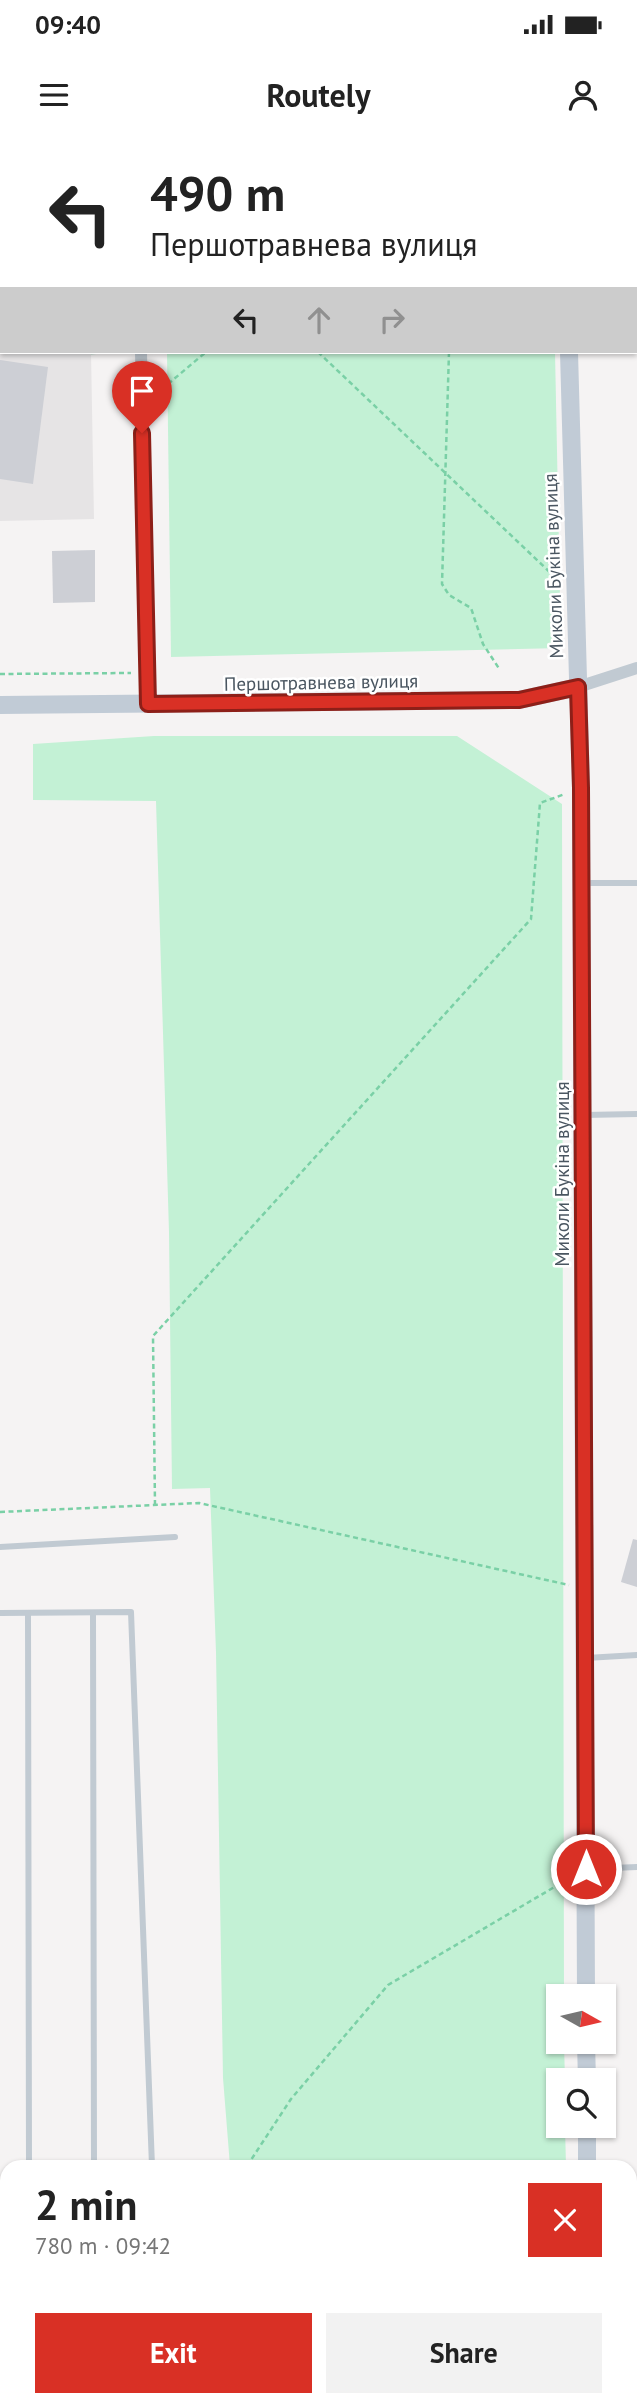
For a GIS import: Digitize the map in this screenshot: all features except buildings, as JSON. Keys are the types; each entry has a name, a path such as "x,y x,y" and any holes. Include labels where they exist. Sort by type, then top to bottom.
{"street":[{"path":"141,354 148,704"},
{"name":"Миколи Букіна вулиця","path":"569,354 582,883 586,1984"},
{"name":"Першотравнева вулиця","path":"0,705 519,700 578,687 637,668"},
{"path":"587,2138 587,2160"}],"lane":[{"path":"582,883 637,883"},
{"path":"582,1115 637,1114"},
{"path":"0,1547 175,1537"},
{"path":"0,1613 131,1612 152,2160"},
{"path":"28,1613 29,2160"},
{"path":"93,1613 94,2160"},
{"path":"585,1658 637,1655"},
{"path":"586,1869 637,1867"}],"path":[{"path":"142,406 204,354"},
{"path":"320,354 557,579"},
{"path":"449,354 442,584 449,595 471,608 483,644 500,670"},
{"path":"0,674 131,673"},
{"path":"155,1505 153,1336 531,919 540,803 581,788"},
{"path":"0,1512 199,1503 584,1588"},
{"path":"251,2160 291,2099 388,1985 586,1869"}],"shaded area":[{"path":"0,354 91,354 94,519 0,521"}],"green space":[{"path":"167,354 555,354 561,648 171,657"},
{"path":"154,736 457,736 562,804 564,1984 546,1984 546,2054 564,2054 565,2068 546,2068 546,2138 565,2138 566,2160 230,2160 223,2078 216,1652 210,1488 172,1489 169,1232 156,801 33,800 33,744"}],"route":[{"path":"142,433 148,704 519,700 578,687 581,788 586,1869"}]}
